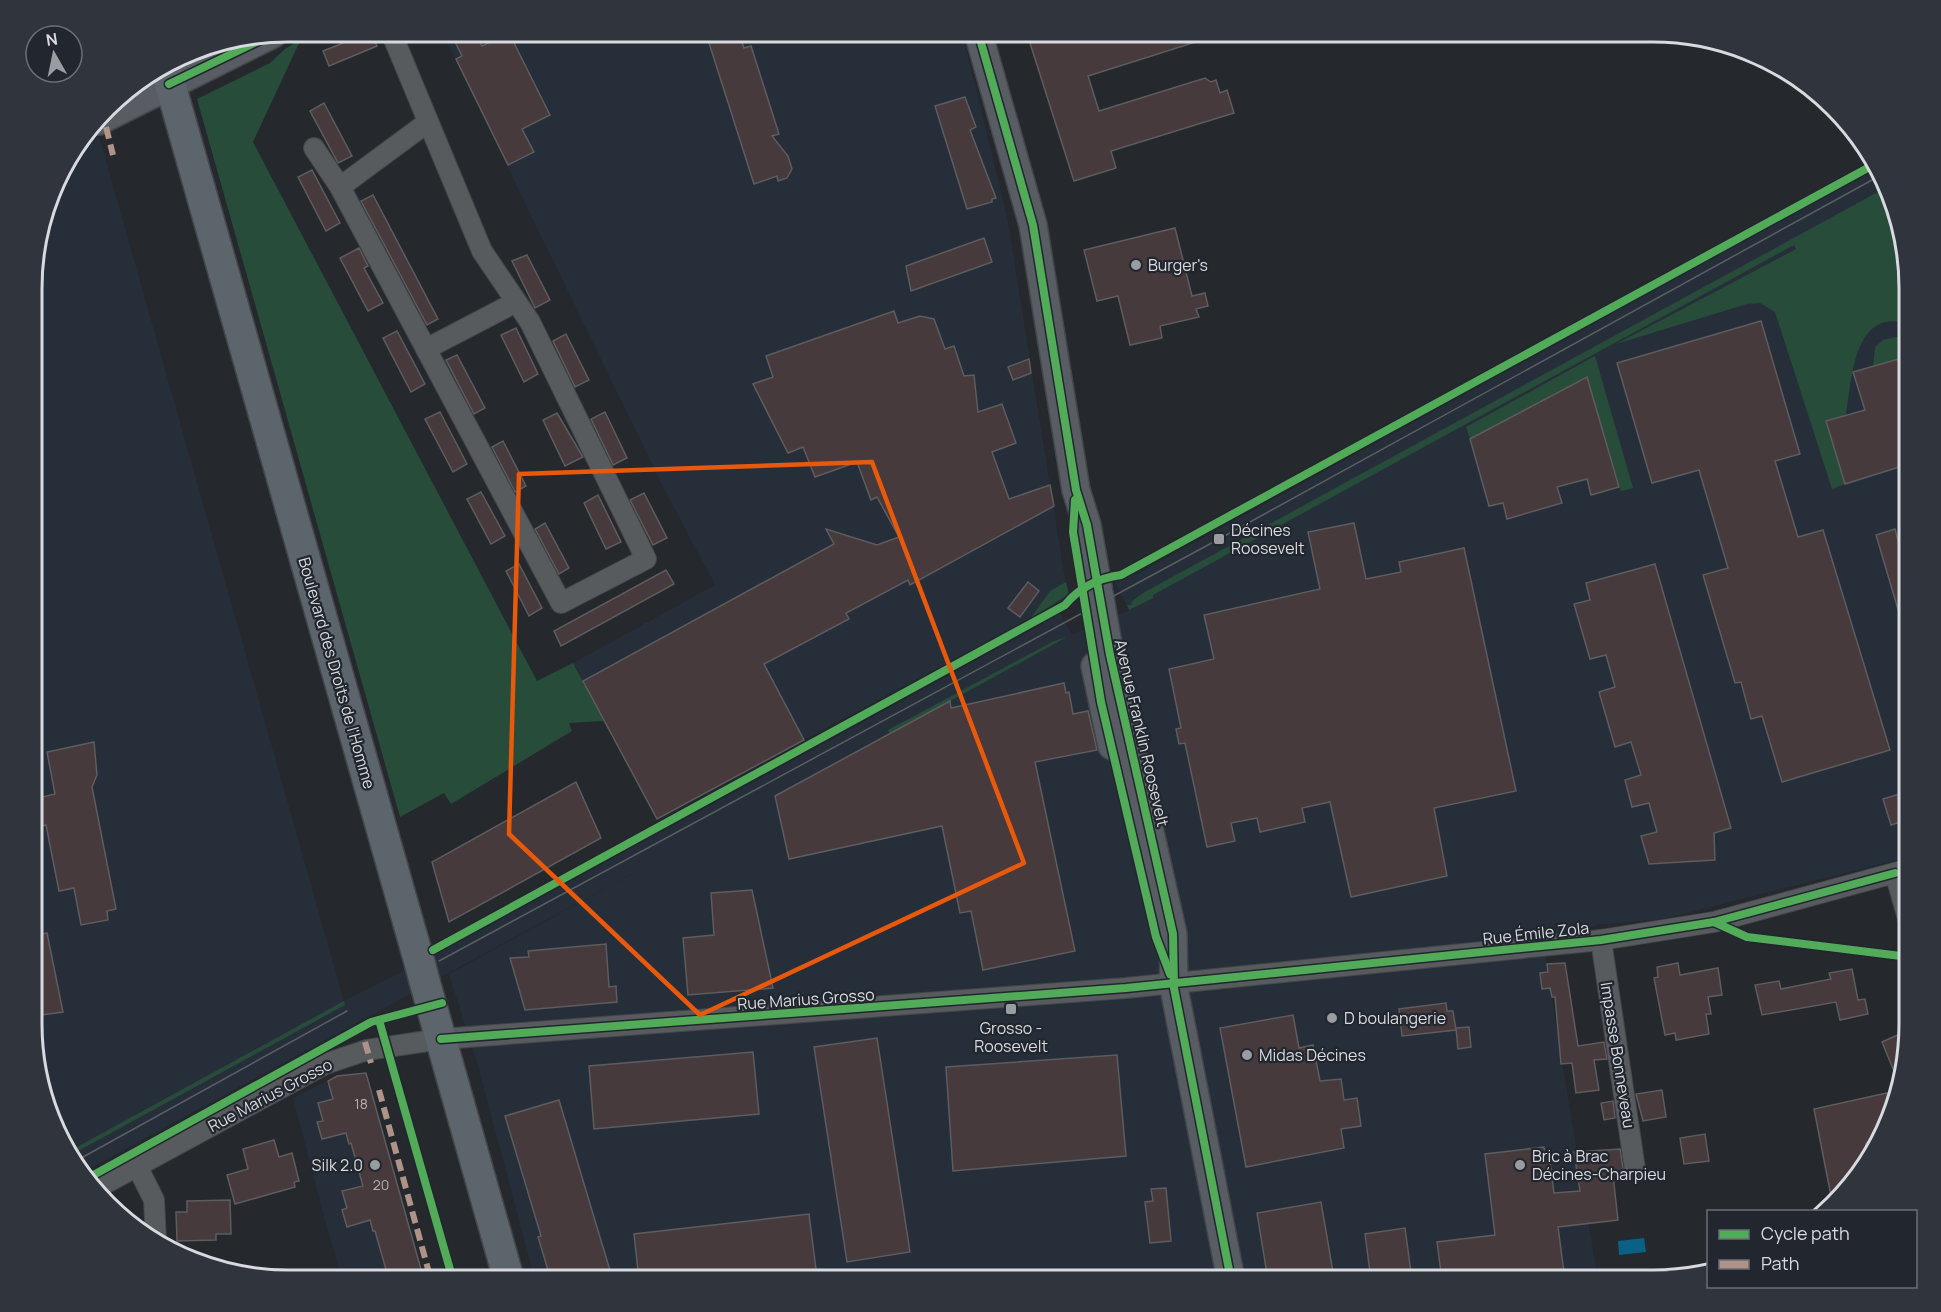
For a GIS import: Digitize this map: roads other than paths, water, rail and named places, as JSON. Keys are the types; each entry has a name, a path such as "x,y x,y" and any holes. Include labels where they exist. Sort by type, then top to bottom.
{"main road":[{"name":"Boulevard des Droits de l'Homme","path":"167,75 506,1270"}],"street":[{"path":"314,148 340,187 561,603 646,559 530,322 482,251 395,42"},
{"name":"Avenue Franklin Roosevelt","path":"981,42 1034,225 1076,490 1086,525 1102,657 1173,934 1173,983 1229,1270"},
{"path":"128,102 167,75 239,47"},
{"path":"340,187 428,122"},
{"path":"426,349 516,302"},
{"name":"Rue Émile Zola","path":"1173,983 1601,940 1714,922 1899,872"},
{"name":"Impasse Bonneveau","path":"1601,940 1635,1169"},
{"name":"Rue Marius Grosso","path":"102,1185 325,1064 368,1050 441,1040 1173,983"},
{"path":"137,1166 154,1200 156,1232"}],"water":[{"path":"1644,1238 1646,1252 1619,1255 1618,1241"}],"tram line":[{"path":"439,961 1219,539 1874,179"},
{"path":"81,1158 347,1011"}],"place":[{"name":"Burger's","path":"1136,265"},
{"name":"Décines Roosevelt","path":"1219,539"},
{"name":"Grosso - Roosevelt","path":"1011,1009"},
{"name":"D boulangerie","path":"1332,1018"},
{"name":"Midas Décines","path":"1247,1055"},
{"name":"Silk 2.0","path":"375,1165"},
{"name":"Bric à Brac Décines-Charpieu","path":"1520,1165"}]}
